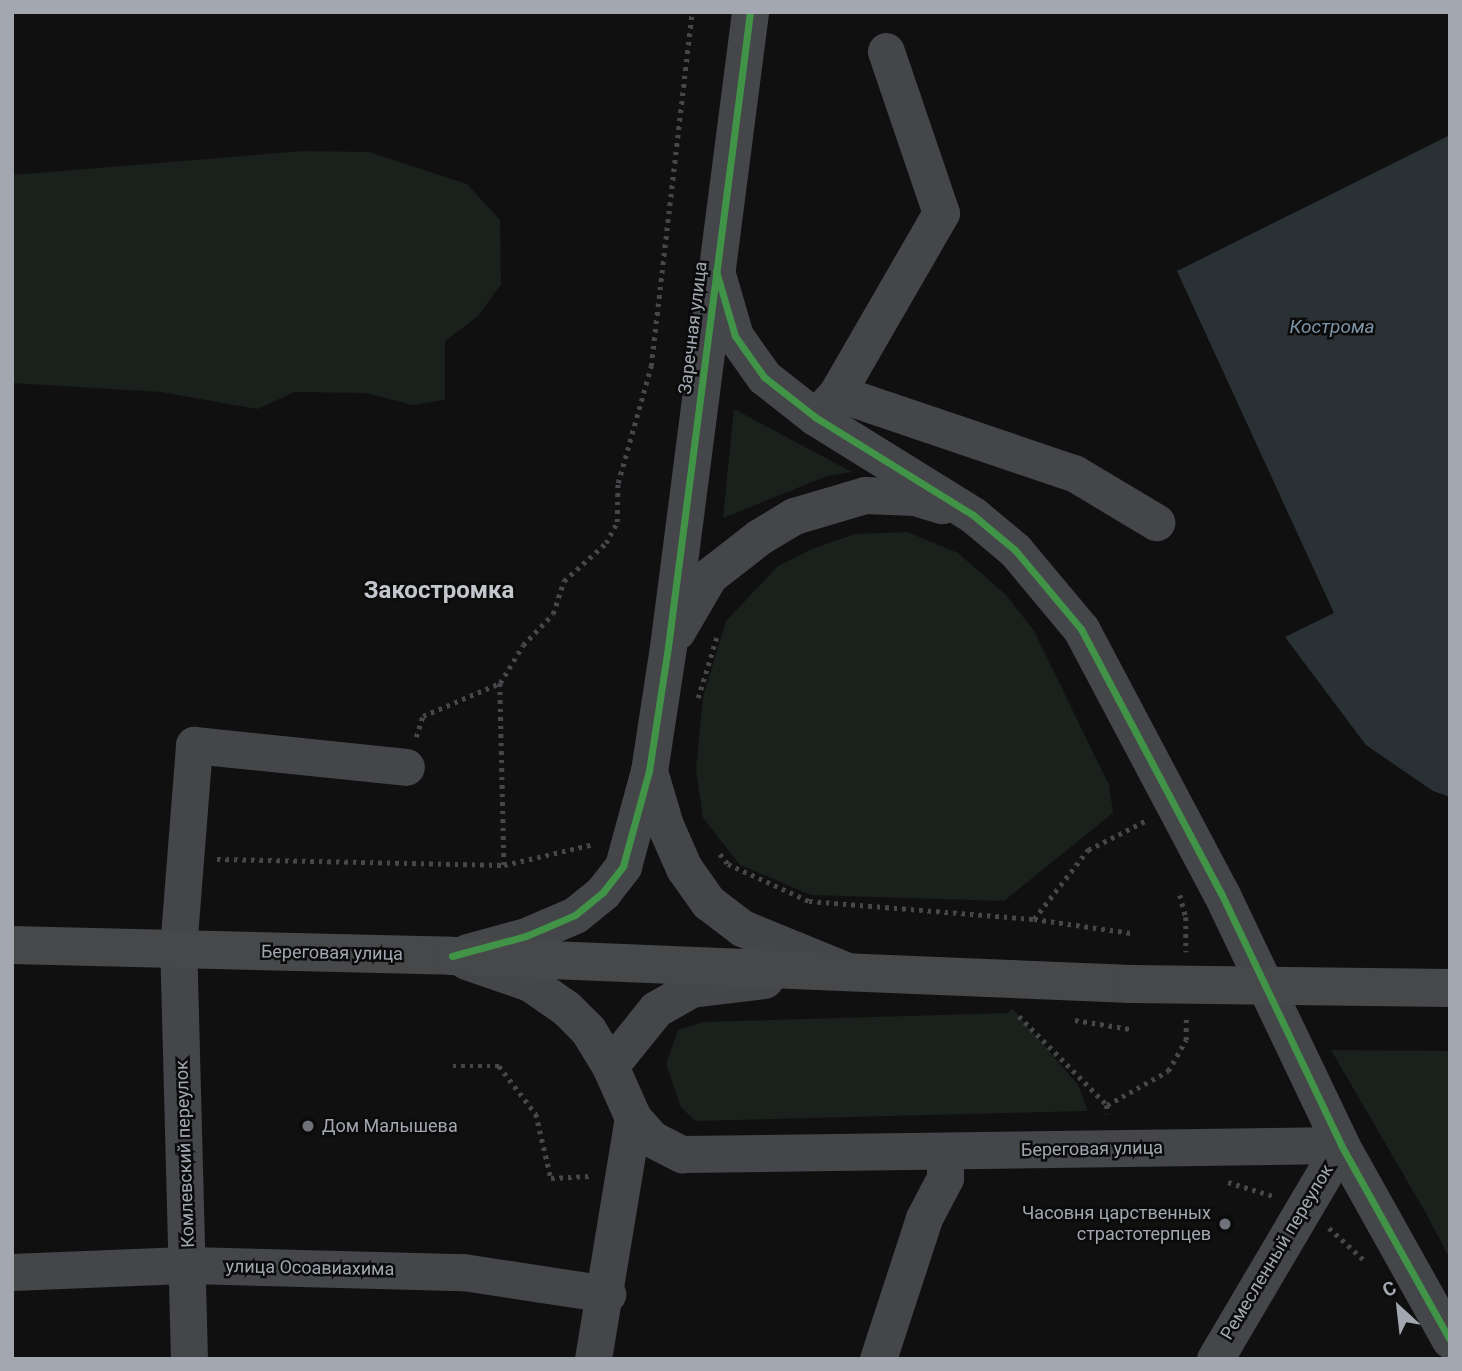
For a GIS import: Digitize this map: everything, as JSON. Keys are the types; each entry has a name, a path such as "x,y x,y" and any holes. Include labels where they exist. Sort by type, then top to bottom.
{"main road":[{"name":"Береговая улица","path":"12,945 452,956"},
{"path":"452,956 856,975 1131,984 1450,988"}],"street":[{"name":"Заречная улица","path":"452,956 526,936 575,915 603,892 623,866 649,771 668,647 750,12"},
{"path":"826,405 941,213 886,51"},
{"path":"716,271 734,336 747,360 826,405 973,516 1015,550 1081,629 1221,893 1341,1145 1450,1340"},
{"path":"826,405 1074,473 1156,522"},
{"path":"668,647 709,576 759,537 794,516 865,495 890,495 915,497 973,516"},
{"name":"Комлевский переулок","path":"189,1359 190,1265 178,949 194,744 406,767"},
{"path":"649,771 665,825 684,868 708,902 742,928 856,975"},
{"name":"Береговая улица","path":"452,956 530,984 566,1008 588,1030 610,1066 633,1118 652,1139 682,1154 945,1153 1341,1145"},
{"path":"610,1066 656,1009 691,989 856,975"},
{"path":"593,1359 607,1294 633,1118"},
{"name":"Ремесленный переулок","path":"1214,1359 1341,1145"},
{"path":"878,1359 925,1218 945,1178 945,1153"},
{"name":"улица Осоавиахима","path":"12,1272 190,1265 463,1272 607,1294"}],"path":[{"path":"504,865 500,683 523,645 553,614 564,581 606,543 617,522 618,483 651,366 692,12"},
{"path":"695,708 719,629"},
{"path":"406,767 423,716 500,683"},
{"path":"1138,809 1144,821"},
{"path":"185,858 504,865 608,840"},
{"path":"709,843 728,864 808,901 1034,919 1131,933"},
{"path":"1034,919 1088,850"},
{"path":"1012,1008 1107,1105 1106,1148"},
{"path":"453,1066 499,1066 537,1114 551,1178 578,1176"},
{"path":"1222,1180 1301,1209 1329,1228 1372,1270"}],"shaded area":[{"path":"303,151 369,152 467,184 500,220 501,284 478,316 445,341 445,400 412,405 366,393 294,392 258,409 161,392 12,383 12,175"},
{"path":"734,409 852,472 827,476 723,518"},
{"path":"907,532 958,553 1006,595 1034,631 1109,785 1113,813 1004,901 811,895 740,865 703,818 696,770 703,697 726,621 778,566 812,549 855,534"},
{"path":"1012,1008 1078,1085 1088,1111 695,1121 681,1107 666,1064 678,1030 703,1022 1008,1013"},
{"path":"1331,1050 1450,1051 1450,1259 1427,1215"}],"water":[{"name":"Кострома","path":"1450,135 1450,797 1433,791 1366,745 1285,637 1334,613 1177,271"}],"cycle path":[{"path":"452,956 526,936 575,915 603,892 623,866 649,771 668,647 750,12"},
{"path":"716,271 735,336 764,377 815,417 973,515 1015,550 1081,629 1221,893 1341,1145 1450,1340"}],"place":[{"name":"Дом Малышева","path":"308,1126"},
{"name":"Часовня царственных страстотерпцев","path":"1225,1224"}],"district":[{"name":"Закостромка","path":"439,591"}]}
